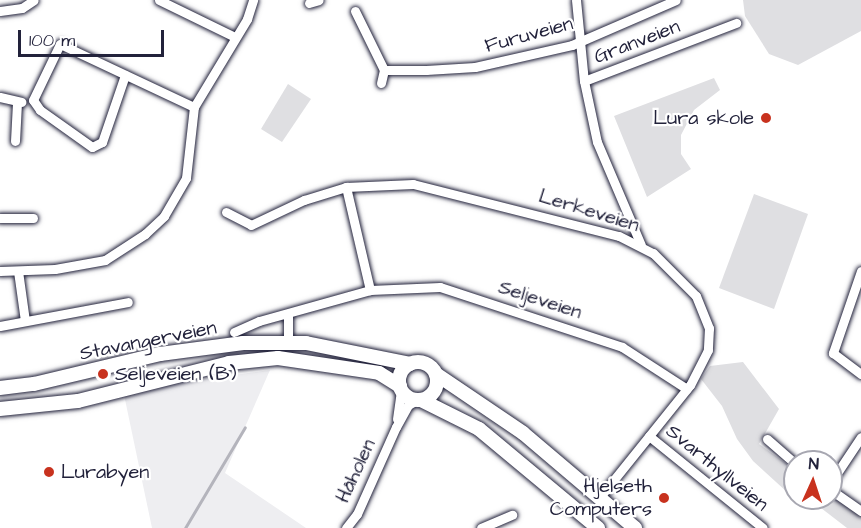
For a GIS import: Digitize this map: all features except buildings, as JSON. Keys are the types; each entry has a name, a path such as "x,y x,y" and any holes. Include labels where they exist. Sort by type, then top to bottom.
{"main road":[{"name":"Stavangerveien","path":"0,388 34,384 187,349 288,341 410,364"},
{"name":"Stavangerveien","path":"0,409 78,400 229,363 278,358 379,373 400,388"},
{"path":"598,528 479,429 419,400 400,388 400,376 410,364 426,364 436,374 523,433 635,528"},
{"path":"419,400 435,391 436,374"}],"street":[{"path":"0,11 22,8 34,0"},
{"path":"159,0 235,38"},
{"path":"0,271 88,266 120,252 155,225 186,178 194,107 247,19 253,0"},
{"path":"309,3 319,0"},
{"name":"Granveien","path":"576,0 584,81 597,142 641,245"},
{"name":"Furuveien","path":"384,70 475,67 580,41 676,0"},
{"path":"355,11 384,70 381,83"},
{"name":"Granveien","path":"584,81 736,23"},
{"path":"371,42 380,36"},
{"path":"125,75 102,142 92,147 47,116 33,100 60,44 74,47 125,75 194,107"},
{"path":"0,97 19,102 15,141"},
{"name":"Lerkeveien","path":"226,212 251,225 304,200 346,187 394,183 442,188 641,245 696,296 709,328 708,350 687,389 599,498"},
{"path":"346,187 370,290"},
{"path":"0,218 33,218"},
{"path":"18,271 25,321"},
{"path":"861,271 833,352 861,374"},
{"name":"Seljeveien","path":"234,332 370,290 420,287 454,291 622,347 687,389"},
{"path":"0,326 128,302"},
{"path":"288,314 288,341"},
{"name":"Håholen","path":"396,427 400,388"},
{"name":"Håholen","path":"346,528 357,514 408,405 419,400"},
{"name":"Svarthyllveien","path":"649,436 763,528"},
{"path":"843,464 861,437"},
{"path":"767,439 783,453"},
{"path":"843,498 861,511"},
{"path":"480,528 512,515"}],"shaded area":[{"path":"743,0 861,0 861,31 798,65 769,54 745,16"},
{"path":"714,78 720,90 694,110 681,135 681,154 691,169 647,197 614,116"},
{"path":"288,84 311,99 282,142 261,129"},
{"path":"754,194 808,214 774,309 719,288"},
{"path":"743,362 779,409 759,444 783,461 783,488 753,461 737,439 722,406 701,379 710,366"},
{"path":"270,370 225,473 306,528 152,528 123,390"},
{"path":"843,503 861,516 861,528 847,528 824,510 843,510"}],"waterway":[{"path":"185,528 245,427"}],"place":[{"name":"Lura skole","path":"766,118"},
{"name":"Seljeveien (B)","path":"103,374"},
{"name":"Lurabyen","path":"49,472"},
{"name":"Hjelseth Computers","path":"664,498"}]}
